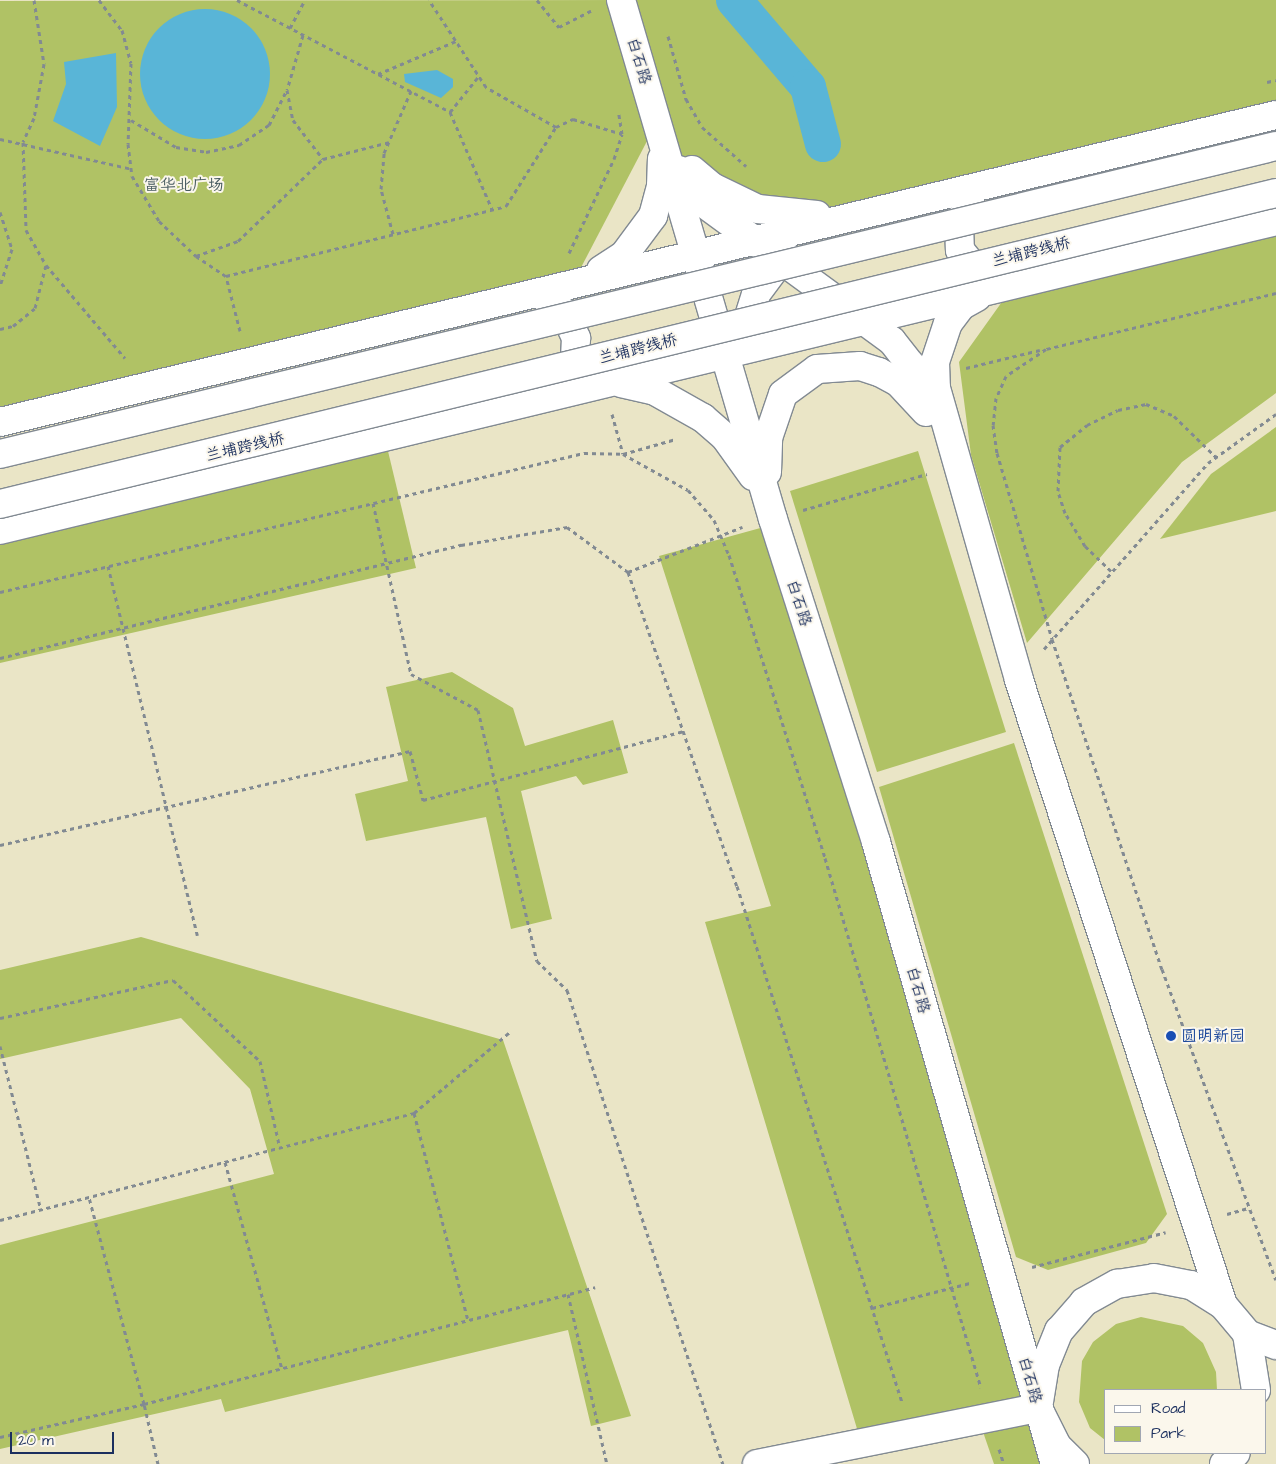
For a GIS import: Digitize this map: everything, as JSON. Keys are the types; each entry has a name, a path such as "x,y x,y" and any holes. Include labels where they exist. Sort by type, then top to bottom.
{"main road":[{"name":"白石路","path":"610,3 658,122"},
{"path":"0,422 577,281 1276,115"},
{"path":"658,122 686,182 702,202 750,240 868,320 911,365 955,466"},
{"path":"658,122 698,177 758,209 812,215 878,210"},
{"path":"658,122 705,251"},
{"path":"577,281 624,255 653,216 661,186 658,122"},
{"path":"0,454 1276,146"},
{"path":"992,183 975,194 964,210 959,224 960,250 985,276 1017,284"},
{"name":"兰埔跨线桥","path":"0,504 1276,193"},
{"path":"702,202 705,251 714,296 733,354 742,414 773,519"},
{"path":"733,354 748,313 780,260 815,231 840,219"},
{"path":"0,530 1276,221"},
{"path":"987,291 961,306 948,323 935,362 936,388 955,466 1019,680 1223,1305"},
{"path":"515,296 556,306 574,328 577,348 571,370 556,392 541,400"},
{"path":"714,296 788,332 819,332"},
{"path":"617,382 676,352 697,333 714,296"},
{"path":"773,519 766,460 774,416 783,394 817,369 860,366 898,382 928,414 955,466"},
{"path":"617,382 683,404 725,437 744,461 773,519"},
{"name":"白石路","path":"773,519 876,842 1055,1464"},
{"path":"1074,1464 1057,1446 1038,1408 1046,1365 1059,1330 1084,1302 1117,1284 1154,1278 1191,1286 1223,1305 1247,1334 1276,1345"},
{"path":"1247,1334 1256,1389"},
{"path":"758,1464 1038,1408"},
{"path":"1224,1464 1235,1454"}],"path":[{"path":"34,0 44,64 34,118 23,142 26,230 46,265 125,359"},
{"path":"99,0 122,30 132,63 132,169 159,221 196,256 226,276 240,331"},
{"path":"237,0 450,112 492,209"},
{"path":"290,28 305,0"},
{"path":"429,0 486,87 556,127"},
{"path":"537,0 559,27 610,3"},
{"path":"591,5 595,19"},
{"path":"665,27 686,98 702,127 751,169"},
{"path":"131,120 176,147 206,152 239,145 269,125 288,90 302,35"},
{"path":"378,74 456,41"},
{"path":"450,112 478,77"},
{"path":"288,90 293,120 322,159"},
{"path":"392,234 381,189 389,142 411,92"},
{"path":"568,251 614,159 622,134 618,108"},
{"path":"226,276 506,206 556,127 573,119 622,134"},
{"path":"0,139 23,142 132,169"},
{"path":"196,256 238,241 322,159 389,142"},
{"path":"0,212 12,249 0,286"},
{"path":"0,329 13,326 35,308 46,265"},
{"path":"1276,294 1046,349 1024,360 1006,376 996,398 997,453 1052,639 1162,970 1276,1280"},
{"path":"1111,571 1085,546 1066,513 1058,491 1060,447 1087,425 1118,410 1146,404 1174,416 1216,457"},
{"path":"1019,680 1111,571 1216,457 1276,414"},
{"path":"0,592 584,453 623,454 688,490 720,532 825,858 1004,1464"},
{"path":"628,572 720,532 773,519 997,453"},
{"path":"373,504 411,674 478,710 537,961 567,990 723,1464"},
{"path":"0,658 460,545 567,527 628,572 684,731 912,1433"},
{"path":"108,566 197,935"},
{"path":"0,845 410,751 423,800 684,731"},
{"path":"0,1018 172,980 260,1060 280,1148"},
{"path":"0,1220 414,1113 510,1032"},
{"path":"0,1046 40,1210"},
{"path":"414,1113 468,1320"},
{"path":"226,1162 282,1368"},
{"path":"89,1197 158,1464"},
{"path":"872,1308 1195,1224 1248,1208"},
{"path":"0,1437 144,1404 595,1287"},
{"path":"568,1294 607,1464"}],"green space":[{"name":"富华北广场","path":"620,0 657,122 575,279 0,421 0,1"},
{"path":"622,0 1276,0 1276,113 775,234 691,170 658,122"},
{"path":"1276,233 1276,393 1182,462 1027,643 971,455 959,362 1004,299"},
{"path":"1276,427 1276,511 1160,539 1211,474"},
{"path":"387,447 416,568 0,663 0,538"},
{"path":"918,451 1006,732 877,772 790,491"},
{"path":"768,526 866,840 1023,1399 858,1432 705,922 771,906 659,556"},
{"path":"452,672 513,708 525,746 613,720 628,773 583,785 576,776 521,791 552,919 511,929 486,817 366,841 355,794 408,781 386,687"},
{"path":"1014,743 1167,1214 1146,1243 1048,1270 1016,1257 879,787"},
{"path":"141,937 503,1040 631,1416 591,1426 568,1330 225,1412 221,1399 0,1449 0,1245 274,1174 250,1089 181,1018 0,1059 0,970"},
{"path":"1141,1317 1183,1326 1203,1343 1216,1372 1217,1389 1104,1389 1104,1439 1090,1428 1079,1402 1082,1361 1093,1342 1116,1324"},
{"path":"1035,1413 1051,1464 994,1464 980,1423"}],"water":[{"path":"205,9 218,10 230,14 251,28 265,49 269,61 269,87 265,99 251,120 230,134 218,138 205,139 192,138 180,134 159,120 145,99 141,87 140,74 141,61 145,49 159,28 180,14 192,10"},
{"path":"116,53 117,107 100,146 53,121 66,84 64,62"},
{"path":"437,70 453,79 453,87 441,98 405,82 404,74"}],"waterway":[{"path":"734,0 808,87 823,144"}],"place":[{"name":"圆明新园","path":"1171,1036"}]}
